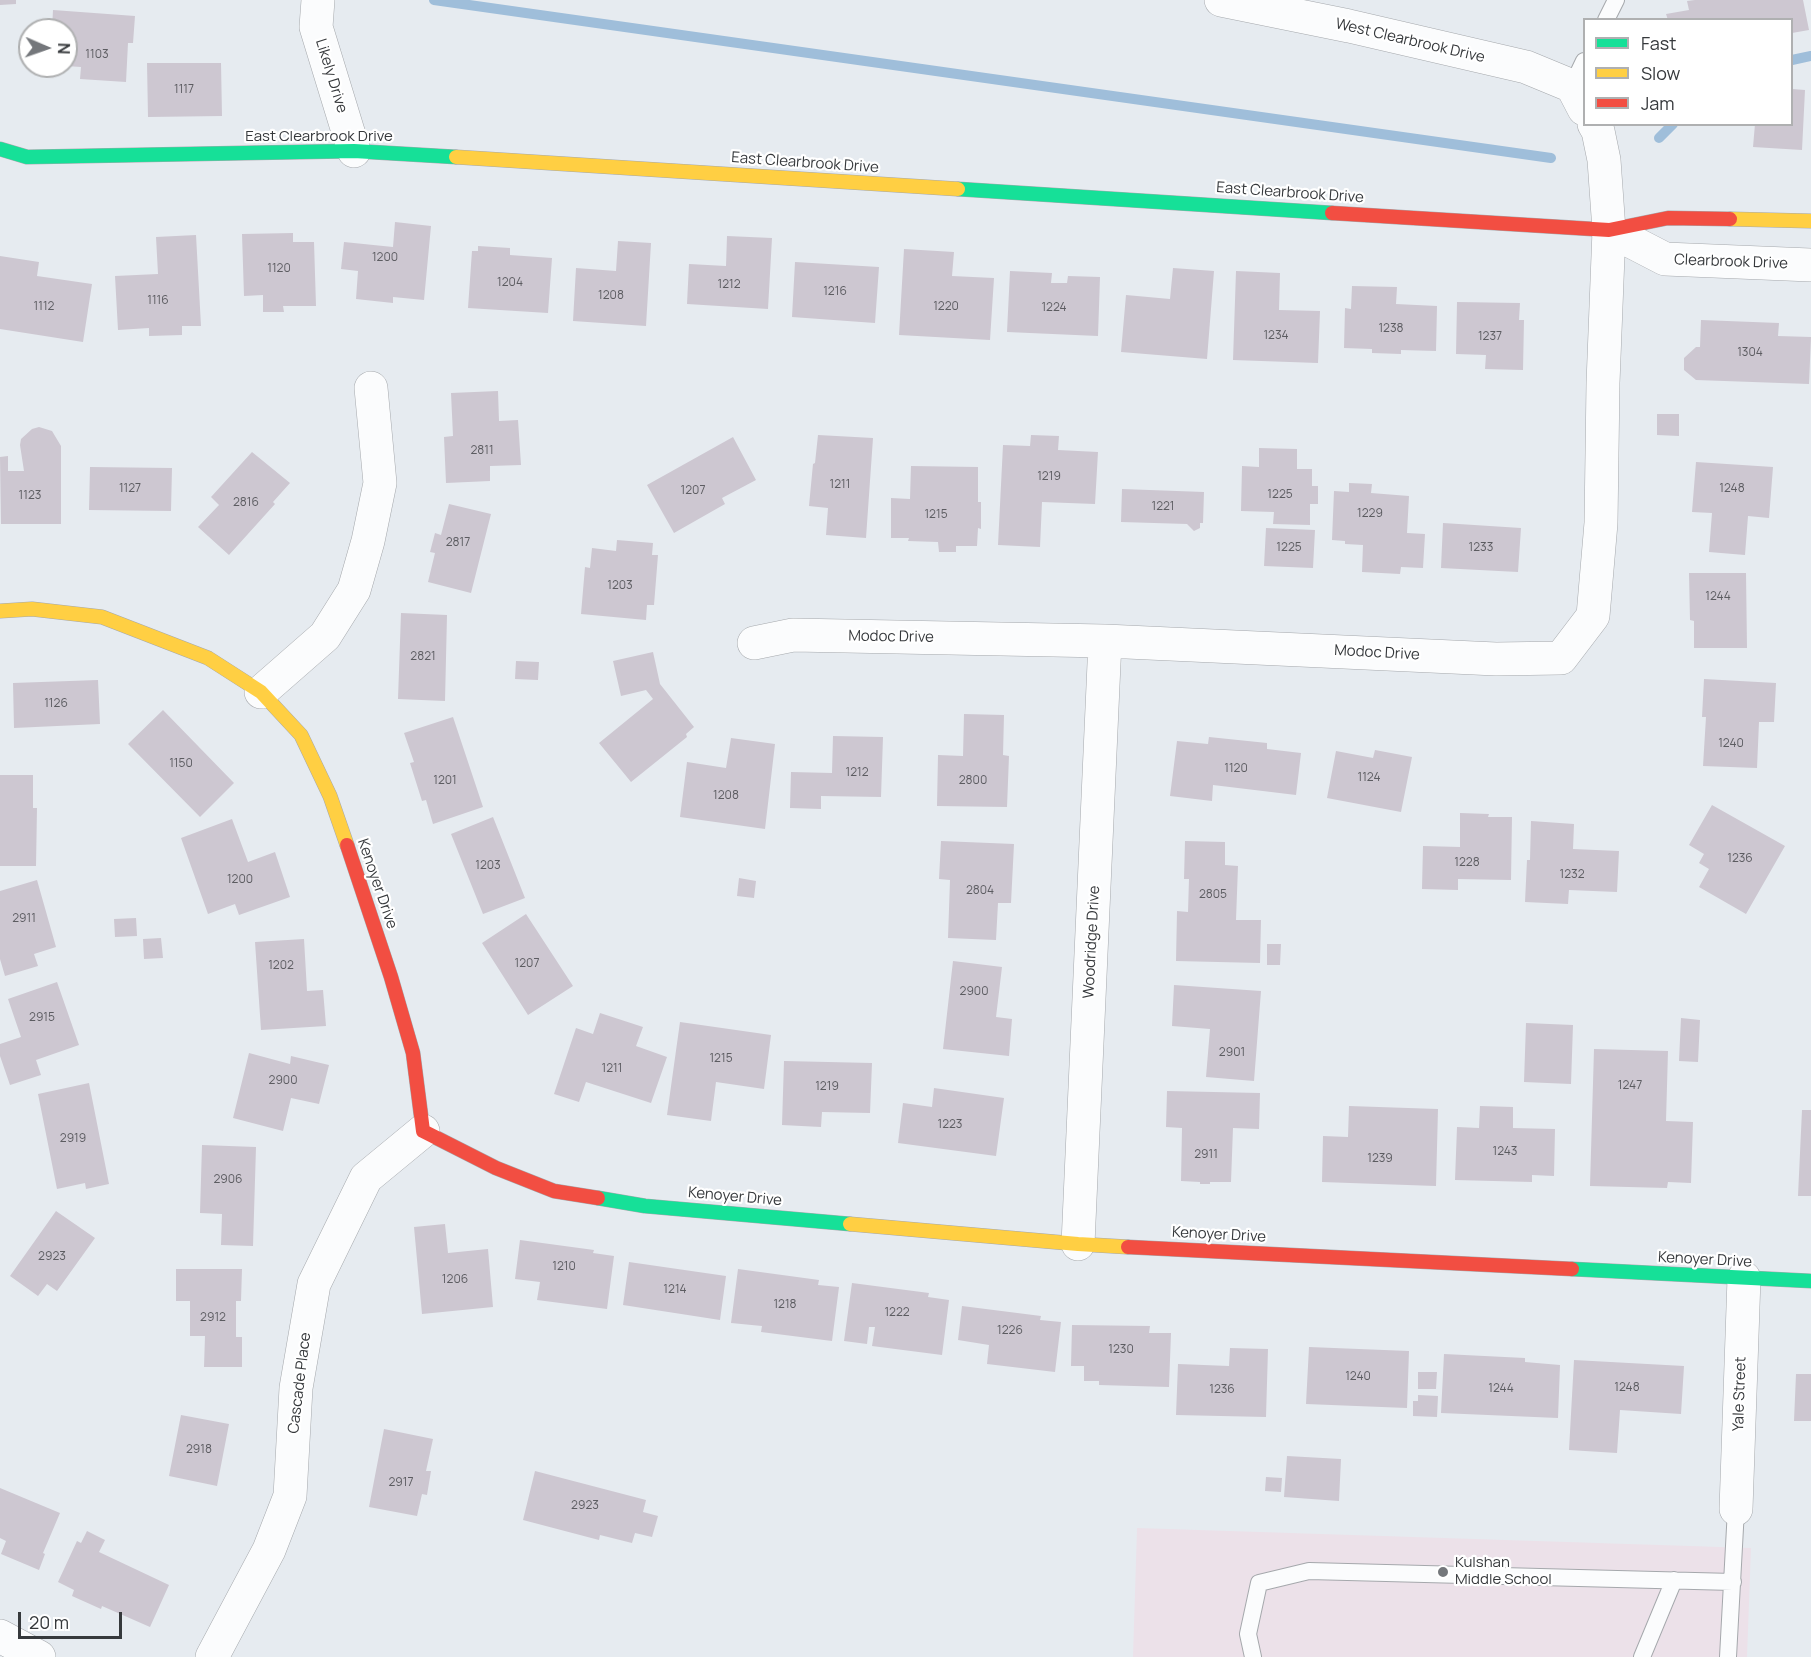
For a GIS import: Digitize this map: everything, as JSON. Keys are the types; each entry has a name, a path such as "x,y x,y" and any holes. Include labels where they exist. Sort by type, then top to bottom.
{"street":[{"name":"Likely Drive","path":"318,0 316,27 354,151"},
{"name":"West Clearbrook Drive","path":"1221,0 1351,13 1580,86"},
{"path":"1595,126 1604,160 1609,230 1668,218 1811,221"},
{"name":"East Clearbrook Drive","path":"0,149 27,157 354,151 1609,230"},
{"name":"Clearbrook Drive","path":"1609,230 1665,259 1811,266"},
{"name":"Modoc Drive","path":"754,643 793,635 1105,641 1496,659 1561,658 1593,616 1601,523 1603,383 1609,230"},
{"path":"261,693 325,636 354,590 368,541 380,483 371,388"},
{"name":"Kenoyer Drive","path":"0,610 32,609 102,617 208,658 261,693 301,735 330,796 391,977 413,1053 423,1131 496,1168 554,1191 645,1206 1078,1244 1811,1281"},
{"name":"Woodridge Drive","path":"1078,1244 1105,641"},
{"name":"Cascade Place","path":"212,1657 269,1550 290,1496 296,1388 314,1284 366,1178 423,1131"},
{"name":"Yale Street","path":"1736,1509 1744,1278"},
{"path":"0,1636 39,1657"}],"lane":[{"path":"1607,18 1616,0"},
{"path":"1728,1657 1736,1509"},
{"path":"1253,1657 1248,1634 1259,1583 1309,1571 1732,1582"},
{"path":"1642,1657 1674,1580"}],"shaded area":[{"name":"Kulshan Middle School","path":"1137,1528 1751,1548 1747,1657 1133,1657"}],"building":[{"path":"0,0 16,0 16,4 0,5"},
{"path":"1803,0 1809,30 1793,33 1793,18 1667,18 1666,14 1689,10 1687,1"},
{"path":"53,10 135,16 133,43 128,43 126,82 80,79 78,18 53,18"},
{"path":"147,63 221,63 222,116 148,117"},
{"path":"1793,89 1805,90 1802,150 1753,147 1755,126 1793,126"},
{"path":"395,222 431,226 424,300 393,297 393,303 356,299 358,271 341,269 344,242 393,247"},
{"path":"293,233 293,242 314,242 316,306 283,306 284,312 263,312 263,295 244,296 242,234"},
{"path":"196,235 201,326 182,326 182,335 149,336 149,328 118,330 115,276 158,274 156,237"},
{"path":"727,236 772,238 768,309 687,304 689,264 726,266"},
{"path":"618,241 651,243 646,326 573,321 576,268 616,271"},
{"path":"478,246 510,248 510,255 552,258 548,313 468,308 472,251 478,251"},
{"path":"904,249 954,252 952,276 994,278 990,340 899,335"},
{"path":"0,256 39,262 37,276 92,284 83,342 0,329"},
{"path":"795,262 879,267 875,323 792,317"},
{"path":"1173,268 1214,271 1207,359 1121,352 1126,295 1170,299"},
{"path":"1010,271 1052,273 1051,283 1067,283 1068,276 1100,277 1098,336 1007,332"},
{"path":"1236,271 1280,273 1279,310 1320,311 1318,363 1233,360"},
{"path":"1352,286 1397,287 1396,304 1437,306 1436,351 1401,350 1401,354 1372,353 1372,349 1344,348 1345,308 1351,309"},
{"path":"1457,302 1520,303 1519,320 1524,320 1523,370 1485,369 1486,355 1456,354"},
{"path":"1701,320 1779,323 1778,336 1811,337 1809,384 1696,380 1684,370 1684,358 1696,347 1700,347"},
{"path":"498,391 499,421 518,420 521,465 490,466 490,481 446,483 444,437 453,436 451,393"},
{"path":"1657,414 1679,414 1679,436 1657,435"},
{"path":"39,427 52,431 61,446 61,524 1,524 0,457 8,456 8,471 24,471 21,439 32,429"},
{"path":"818,435 873,438 866,538 826,535 828,508 809,506"},
{"path":"1031,435 1059,436 1058,450 1098,452 1095,504 1042,502 1040,547 998,545 1003,445 1030,446"},
{"path":"733,437 756,480 722,498 725,504 674,533 647,485"},
{"path":"1259,448 1297,449 1297,469 1312,469 1312,486 1318,486 1318,504 1310,504 1310,525 1273,524 1274,512 1241,511 1242,466 1259,467"},
{"path":"252,452 290,483 273,502 275,504 229,555 198,527 219,505 211,497"},
{"path":"1696,462 1773,467 1769,518 1748,516 1745,555 1709,552 1712,513 1692,512"},
{"path":"911,466 978,467 981,529 978,528 977,546 956,546 956,552 939,552 938,542 891,538 891,498 910,499"},
{"path":"90,467 172,468 171,511 89,510"},
{"path":"1349,483 1372,484 1371,493 1409,496 1407,533 1425,534 1423,568 1401,567 1400,574 1362,572 1363,545 1345,544 1345,541 1332,540 1334,491 1349,492"},
{"path":"1122,489 1204,492 1203,523 1200,523 1200,528 1194,531 1187,524 1121,522"},
{"path":"449,504 491,514 471,593 428,582 435,553 430,552 435,533 441,535"},
{"path":"1443,523 1521,528 1518,572 1441,568"},
{"path":"1266,528 1315,530 1313,568 1264,566"},
{"path":"617,540 653,543 652,555 658,555 654,605 647,605 646,620 581,614 585,567 590,568 592,548 616,551"},
{"path":"1689,573 1746,573 1747,648 1694,648 1694,621 1690,620"},
{"path":"401,613 447,615 445,701 398,699"},
{"path":"653,652 660,684 694,727 686,734 687,737 631,782 599,743 653,699 646,690 621,696 613,661"},
{"path":"516,661 539,662 538,680 515,679"},
{"path":"1704,679 1776,683 1774,722 1759,722 1757,768 1703,766 1706,717 1702,717"},
{"path":"98,680 100,724 14,728 13,683"},
{"path":"163,710 234,783 200,817 128,744"},
{"path":"964,714 1004,715 1003,755 1009,756 1007,807 937,806 938,755 963,756"},
{"path":"453,717 483,807 433,824 426,800 422,801 410,763 414,762 404,733"},
{"path":"833,736 883,737 881,797 821,796 821,809 790,808 791,772 832,773"},
{"path":"1209,737 1267,743 1267,749 1301,753 1296,795 1213,785 1212,801 1170,796 1177,741 1208,744"},
{"path":"731,738 775,744 765,829 680,817 687,762 726,768"},
{"path":"1375,750 1412,757 1401,812 1327,798 1336,751 1373,758"},
{"path":"0,775 33,775 33,808 37,808 36,866 0,866"},
{"path":"1712,805 1785,846 1746,914 1699,887 1709,869 1699,863 1704,854 1689,845"},
{"path":"1460,813 1489,814 1488,817 1512,817 1511,880 1458,879 1458,890 1422,889 1423,846 1460,847"},
{"path":"493,817 525,898 483,914 451,834"},
{"path":"232,819 248,862 275,852 290,897 239,915 235,904 208,914 181,838"},
{"path":"1531,821 1574,824 1573,849 1619,851 1617,892 1569,890 1568,904 1525,902 1527,860 1530,860"},
{"path":"941,841 1014,844 1011,903 998,903 996,940 948,938 950,880 939,879"},
{"path":"1185,841 1225,842 1225,865 1238,866 1236,920 1261,920 1260,963 1176,961 1177,911 1188,912 1189,879 1184,879"},
{"path":"739,878 756,881 754,898 737,896"},
{"path":"37,880 56,947 34,954 38,966 5,976 0,959 0,891"},
{"path":"526,914 573,986 528,1015 482,943"},
{"path":"136,918 137,936 115,937 114,919"},
{"path":"161,938 163,958 144,959 143,939"},
{"path":"304,939 307,991 323,990 326,1026 261,1030 255,942"},
{"path":"1267,944 1281,944 1280,965 1267,965"},
{"path":"953,961 1002,967 996,1017 1012,1019 1009,1056 943,1049"},
{"path":"57,982 79,1045 36,1060 41,1075 10,1085 0,1056 0,1044 21,1037 8,999"},
{"path":"1174,985 1261,991 1254,1081 1206,1077 1210,1029 1172,1026"},
{"path":"600,1013 643,1027 636,1046 667,1057 651,1103 586,1082 579,1102 554,1094 576,1028 593,1034"},
{"path":"1681,1018 1700,1020 1698,1062 1679,1061"},
{"path":"680,1022 771,1035 764,1089 716,1082 711,1121 667,1115"},
{"path":"1526,1023 1573,1025 1571,1084 1524,1082"},
{"path":"1594,1049 1668,1051 1666,1121 1693,1122 1691,1183 1668,1182 1667,1188 1590,1186"},
{"path":"249,1053 290,1064 291,1056 329,1065 319,1104 291,1098 283,1131 233,1118"},
{"path":"784,1061 872,1063 870,1113 822,1112 821,1127 782,1125"},
{"path":"89,1083 109,1184 86,1189 85,1183 57,1189 38,1094"},
{"path":"934,1088 1004,1098 996,1156 898,1143 903,1103 932,1107"},
{"path":"1167,1091 1260,1093 1259,1129 1233,1128 1231,1182 1200,1184 1200,1182 1181,1181 1182,1128 1166,1127"},
{"path":"1349,1106 1438,1109 1436,1186 1322,1182 1323,1136 1348,1137"},
{"path":"1480,1106 1513,1107 1513,1128 1555,1129 1554,1176 1532,1175 1532,1182 1455,1180 1457,1127 1479,1128"},
{"path":"1802,1110 1811,1110 1811,1196 1798,1196"},
{"path":"202,1145 256,1147 253,1246 221,1245 222,1214 200,1213"},
{"path":"56,1211 95,1238 57,1291 47,1284 38,1296 10,1276"},
{"path":"445,1224 448,1253 488,1249 493,1307 422,1314 414,1227"},
{"path":"520,1240 594,1250 593,1253 614,1256 607,1309 537,1300 540,1282 515,1279"},
{"path":"629,1262 726,1276 720,1320 623,1305"},
{"path":"176,1269 242,1269 241,1301 236,1301 236,1337 242,1337 242,1367 204,1367 205,1336 190,1336 190,1301 176,1301"},
{"path":"738,1269 819,1280 818,1285 839,1287 832,1341 761,1332 762,1326 731,1323"},
{"path":"852,1283 929,1293 928,1297 949,1300 942,1355 872,1346 875,1327 869,1327 867,1344 844,1341"},
{"path":"962,1306 1041,1316 1040,1320 1061,1322 1055,1372 987,1364 989,1345 958,1340"},
{"path":"1072,1325 1150,1326 1149,1333 1171,1333 1169,1387 1099,1385 1099,1381 1084,1381 1084,1366 1071,1366"},
{"path":"1309,1347 1409,1351 1407,1408 1306,1404"},
{"path":"1230,1348 1268,1349 1266,1417 1176,1415 1178,1364 1229,1366"},
{"path":"1444,1354 1525,1358 1525,1362 1560,1365 1558,1418 1441,1413"},
{"path":"1574,1360 1684,1366 1681,1414 1620,1410 1617,1453 1569,1450"},
{"path":"1418,1372 1437,1372 1436,1389 1418,1389"},
{"path":"1796,1374 1811,1374 1811,1421 1794,1421"},
{"path":"1418,1395 1438,1396 1437,1417 1413,1416 1413,1401 1418,1401"},
{"path":"181,1415 229,1424 217,1486 169,1476"},
{"path":"384,1429 433,1439 426,1471 431,1471 427,1495 422,1494 417,1516 369,1507"},
{"path":"1287,1456 1341,1459 1339,1501 1284,1497"},
{"path":"535,1471 646,1500 643,1512 658,1516 652,1537 635,1533 632,1543 600,1535 599,1540 523,1520"},
{"path":"1266,1477 1282,1478 1281,1492 1265,1491"},
{"path":"0,1488 60,1513 43,1553 45,1554 39,1570 1,1554 6,1541 0,1538"},
{"path":"87,1531 105,1540 99,1552 169,1585 150,1627 72,1596 74,1590 58,1582 77,1541 81,1543"}],"waterway":[{"path":"434,0 1551,158"},
{"path":"1793,60 1811,56"},
{"path":"1659,138 1671,126"}],"traffic: fast":[{"path":"0,149 27,157 354,151 456,157"},
{"path":"958,189 1332,213"},
{"path":"598,1198 645,1206 850,1224"},
{"path":"1572,1269 1811,1281"}],"traffic: slow":[{"path":"456,157 958,189"},
{"path":"1730,219 1811,221"},
{"path":"0,611 32,609 102,617 208,658 261,692 301,735 330,796 347,845"},
{"path":"850,1224 1128,1247"}],"traffic: jam":[{"path":"1332,213 1609,230 1668,218 1730,219"},
{"path":"347,845 391,977 413,1053 423,1131 496,1168 554,1191 598,1198"},
{"path":"1128,1247 1572,1269"}],"place":[{"name":"Kulshan Middle School","path":"1443,1572"}]}
